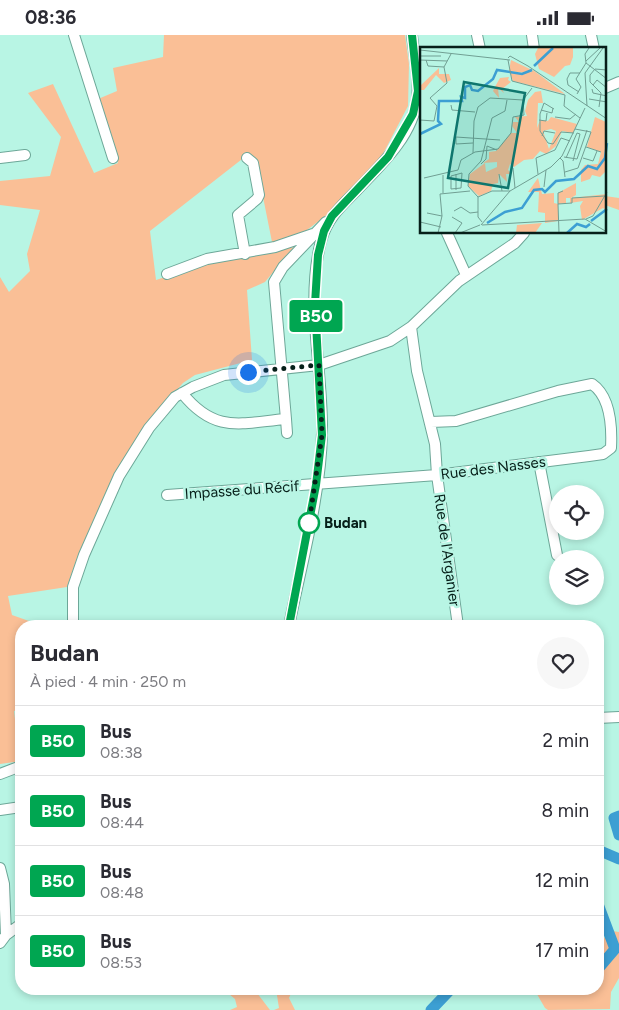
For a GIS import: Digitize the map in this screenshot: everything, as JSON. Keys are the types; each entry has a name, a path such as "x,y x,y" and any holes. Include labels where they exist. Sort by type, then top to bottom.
{"street":[{"path":"74,35 113,158"},
{"path":"287,433 274,282 283,267 388,157 410,122 416,107 418,91 412,35"},
{"path":"606,88 619,82"},
{"path":"0,158 25,155"},
{"path":"245,253 238,215 257,199 259,195 252,163 247,158"},
{"path":"290,620 316,485 322,435 315,304 316,267 322,238 332,216"},
{"path":"167,274 207,259 275,247 316,232"},
{"path":"448,234 466,275"},
{"path":"73,620 73,587 84,555 119,476 149,428 169,403 182,393 224,375 319,365 390,341 411,327 466,275 515,243 523,234"},
{"name":"Rue de l'Arganier","path":"411,327 417,371 435,444 437,475 457,620"},
{"name":"Rue des Nasses","path":"316,485 437,475 602,454 611,448 609,413 600,392 592,384 584,384 456,421 431,422"},
{"path":"182,393 199,412 221,423 286,419"},
{"path":"539,462 556,550"},
{"name":"Impasse du Récif","path":"167,495 316,485"},
{"path":"604,718 619,717"},
{"path":"0,774 15,768"},
{"path":"0,810 15,808"},
{"path":"0,868 4,883 3,939"},
{"path":"3,939 15,929"}],"shaded area":[{"path":"164,35 405,35 409,64 408,106 383,154 328,214 303,233 283,241 272,242 255,157 246,156 150,231 156,280 218,260 294,247 265,282 247,290 252,360 195,375 183,383 141,431 102,505 77,558 67,587 8,596 12,615 26,620 15,620 15,762 0,764 0,277 9,292 30,271 27,254 40,210 0,205 0,181 50,176 61,137 28,93 53,84 94,173 118,163 98,99 117,91 113,68 163,57"},
{"path":"606,196 619,198 619,210 606,205"},
{"path":"612,931 619,932 619,978 611,992 610,1009 548,1010 545,1008 537,995 604,995 604,938"},
{"path":"230,995 259,995 270,1010 230,1010 237,1007 235,999"},
{"path":"277,995 290,995 289,998 295,1010 274,1010 279,1008"}],"waterway":[{"path":"619,816 614,818 619,835"},
{"path":"604,853 619,859"},
{"path":"604,920 615,949 604,962"},
{"path":"431,1010 445,995"}],"bus line":[{"name":"B50","path":"290,620 316,485 322,435 315,304 315,274 318,255 324,231 332,216 388,157 410,122 416,107 418,91 412,35"}],"place":[{"name":"Budan","path":"309,523"}],"route":[{"path":"248,372 319,365 322,435 309,523"}]}
